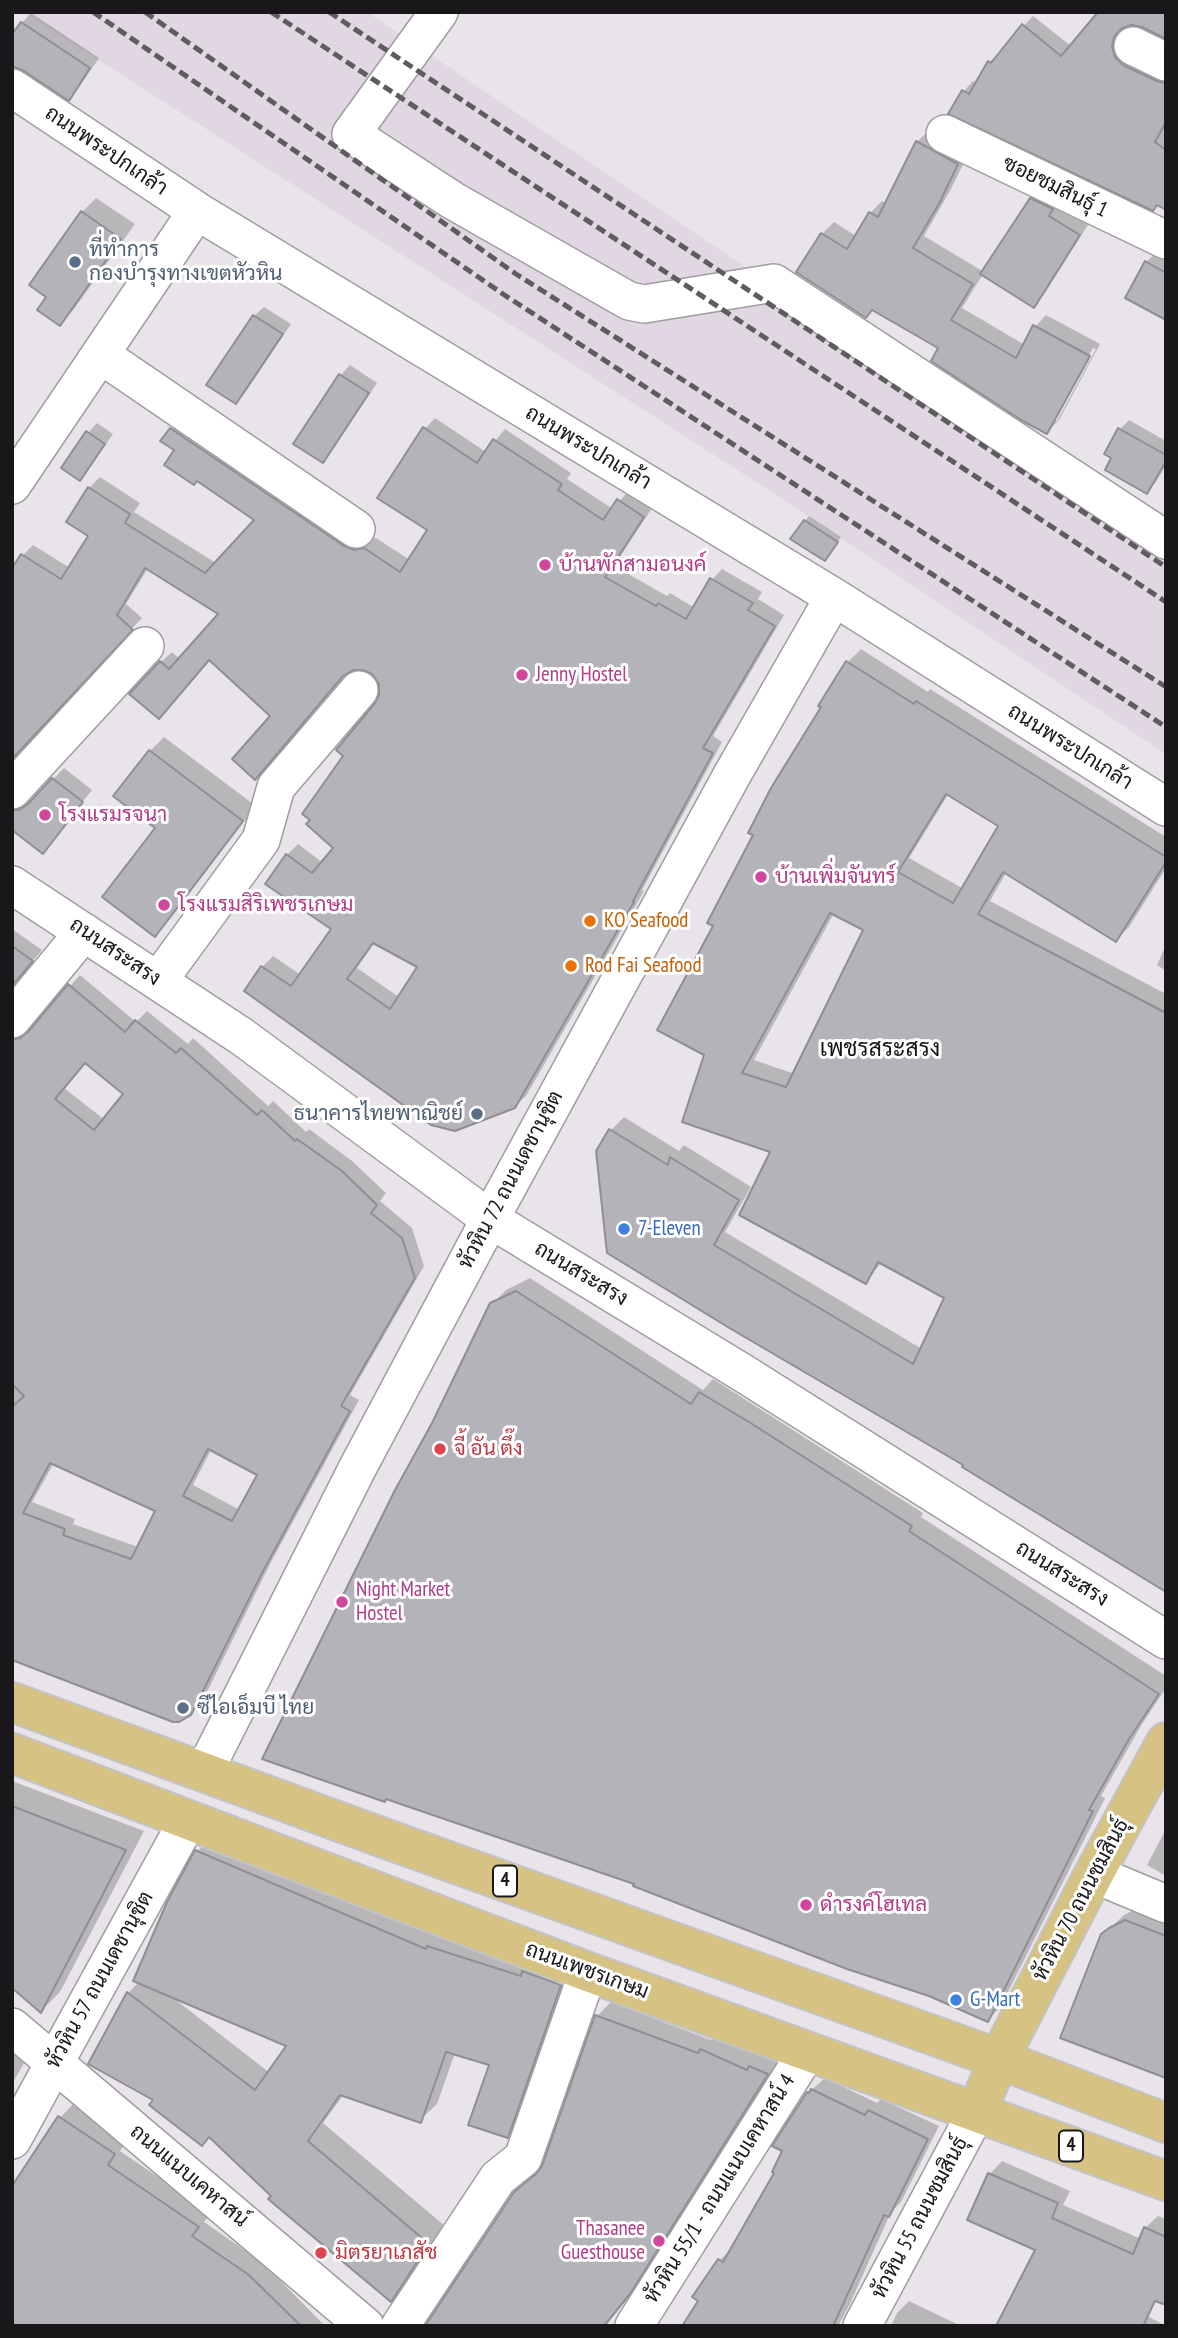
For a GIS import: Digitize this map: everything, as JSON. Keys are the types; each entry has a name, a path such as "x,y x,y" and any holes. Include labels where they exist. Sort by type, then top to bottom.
{"main road":[{"name":"4","path":"12,1702 999,2059 1166,2123"},
{"name":"หัวหิน 70 ถนนชมสินธุ์","path":"977,2111 999,2059 1094,1874 1166,1742"},
{"name":"ถนนเพชรเกษม","path":"12,1753 588,1972 1166,2181"}],"street":[{"path":"439,12 351,134 452,200 629,301 644,304 774,284 1166,540"},
{"path":"1133,46 1166,62"},
{"name":"ถนนพระปกเกล้า","path":"12,88 197,211 834,597 1166,807"},
{"name":"ซอยชมสินธุ์ 1","path":"945,134 1166,240"},
{"path":"12,485 197,211"},
{"path":"101,355 356,529"},
{"name":"หัวหิน 72 ถนนเดชานุชิต","path":"204,1772 358,1467 490,1219 732,775 834,597"},
{"path":"12,790 145,646"},
{"path":"158,981 261,840 276,787 359,690"},
{"name":"ถนนสระสรง","path":"12,885 241,1036 490,1219 743,1373 1166,1640"},
{"path":"12,1018 85,932"},
{"name":"หัวหิน 57 ถนนเดชานุชิต","path":"12,2140 188,1819"},
{"path":"1094,1874 1166,1904"},
{"path":"400,2326 498,2178 523,2158 588,1972"},
{"name":"ถนนแนบเคหาสน์","path":"12,2027 365,2326"},
{"name":"หัวหิน 55/1 - ถนนแนบเคหาสน์ 4","path":"634,2326 807,2052"},
{"name":"หัวหิน 55 ถนนชมสินธุ์","path":"862,2326 977,2111"}],"shaded area":[{"path":"24,12 367,12 763,279 1166,544 1166,754 781,498"}],"building":[{"path":"1098,12 1166,12 1166,39 1142,27 1131,25 1121,29 1114,37 1112,47 1115,57 1123,65 1166,83 1166,122 1155,142 1166,150 1166,210 1157,205 1153,211 948,114 962,90 969,94 988,61 991,63 1022,24 1061,56"},
{"path":"21,22 90,68 69,101 12,66 12,34"},
{"path":"916,141 958,164 913,248 973,284 951,320 1016,358 1033,325 1090,356 1047,434 931,361 938,348 872,310 866,318 796,272 821,233 847,249 869,212 878,217"},
{"path":"1030,198 1053,209 1049,216 1080,235 1034,308 980,274"},
{"name":"ที่ทำการ กองบำรุงทางเขตหัวหิน","path":"81,211 121,239 60,326 37,310 46,297 29,285"},
{"path":"1145,261 1166,273 1166,320 1125,298"},
{"path":"253,315 283,334 236,404 206,385"},
{"path":"339,374 369,393 323,463 293,444"},
{"path":"423,427 477,463 493,439 562,484 558,490 603,520 617,499 644,517 605,577 656,606 658,603 686,619 710,578 753,603 748,610 775,626 703,748 713,753 634,902 515,1108 455,1131 431,1125 244,991 261,966 291,986 331,929 265,884 286,854 312,873 333,848 306,824 310,820 302,814 343,756 336,750 379,695 379,684 372,674 353,670 343,676 255,780 232,759 270,716 209,660 159,719 129,694 160,661 169,669 218,614 145,568 117,615 133,630 12,759 12,568 21,554 61,579 88,536 66,522 88,487 130,514 125,523 205,573 254,520 197,481 194,485 164,465 174,450 160,441 170,428 344,546 354,550 364,548 400,572 427,530 377,498","holes":["373,943 417,967 390,1009 347,979"]},
{"path":"1118,428 1166,455 1166,461 1147,494 1105,470 1111,458 1104,454"},
{"path":"86,431 105,444 80,481 61,468"},
{"path":"804,520 838,542 825,561 790,539"},
{"path":"846,661 914,704 916,701 1166,857 1166,862 1116,942 1003,872 978,914 1166,1013 1166,1592 962,1467 963,1465 607,1253 596,1151 609,1129 668,1165 670,1157 739,1200 714,1245 913,1364 944,1298 878,1262 866,1284 739,1215 770,1152 682,1122 704,1055 657,1030 713,926 707,923 753,835 748,833 771,788 821,707 818,706","holes":["946,794 998,826 953,903 898,872","830,913 863,930 786,1087 742,1073"]},
{"path":"149,750 243,821 155,937 102,897 155,828 113,796"},
{"path":"52,778 83,802 43,854 12,830 12,810 19,810 27,805"},
{"path":"12,946 33,961 12,986"},
{"path":"68,984 125,1032 135,1020 176,1053 181,1048 257,1115 262,1110 295,1141 297,1139 342,1171 377,1205 371,1213 402,1238 415,1278 341,1406 350,1411 260,1577 191,1715 179,1722 12,1660 12,1407 24,1396 12,1384 12,1039 20,1038","holes":["85,1063 123,1094 94,1130 55,1099","208,1449 257,1475 232,1521 183,1496","50,1463 155,1511 131,1559 63,1535 65,1529 23,1513"]},
{"path":"516,1291 691,1404 699,1392 749,1422 912,1526 909,1531 1159,1694 1129,1739 1089,1810 1093,1811 988,2022 929,1996 847,1969 633,1886 634,1884 262,1759 490,1303"},
{"path":"12,1806 126,1850 41,2013 12,1988"},
{"path":"195,1850 426,1949 427,1946 521,1976 522,1971 561,1985 508,2138 468,2125 489,2065 446,2052 421,2123 340,2095 308,2141 429,2244 391,2302 268,2199 271,2196 209,2137 202,2146 149,2105 153,2100 88,2064 127,1992 255,2090 286,2046 133,1981 167,1902"},
{"path":"1125,1920 1166,1936 1166,2078 1060,2038 1101,1934"},
{"path":"595,2015 698,2053 700,2049 747,2070 749,2066 768,2074 630,2294 604,2326 425,2326 514,2192 542,2166"},
{"path":"811,2089 865,2115 868,2110 928,2139 889,2217 884,2215 833,2326 682,2326 698,2301 692,2297 718,2259 723,2262 774,2173 772,2172 782,2151 772,2146"},
{"path":"58,2116 115,2154 108,2165 199,2227 192,2236 249,2275 301,2326 12,2326 12,2186"},
{"path":"988,2173 1058,2203 1052,2218 1133,2254 1144,2227 1166,2237 1166,2305 1155,2301 1143,2326 996,2326 1035,2250 967,2220"}],"railway":[{"path":"93,12 503,294 1166,727"},
{"path":"145,12 516,274 1166,687"},
{"path":"271,12 1166,602"},
{"path":"329,12 1166,567"}],"place":[{"name":"ที่ทำการ กองบำรุงทางเขตหัวหิน","path":"75,262"},
{"name":"บ้านพักสามอนงค์","path":"545,565"},
{"name":"Jenny Hostel","path":"522,675"},
{"name":"โรงแรมรจนา","path":"45,815"},
{"name":"บ้านเพิ่มจันทร์","path":"761,877"},
{"name":"โรงแรมสิริเพชรเกษม","path":"164,905"},
{"name":"KO Seafood","path":"590,921"},
{"name":"Rod Fai Seafood","path":"571,966"},
{"name":"ธนาคารไทยพาณิชย์","path":"477,1114"},
{"name":"7-Eleven","path":"624,1229"},
{"name":"จี้ อัน ตึ๊ง","path":"440,1449"},
{"name":"Night Market Hostel","path":"342,1602"},
{"name":"ซีไอเอ็มบี ไทย","path":"183,1708"},
{"name":"ดำรงค์โฮเทล","path":"806,1905"},
{"name":"G-Mart","path":"956,2000"},
{"name":"Thasanee Guesthouse","path":"659,2241"},
{"name":"มิตรยาเภสัช","path":"321,2253"}],"district":[{"name":"เพชรสระสรง","path":"880,1049"}]}
